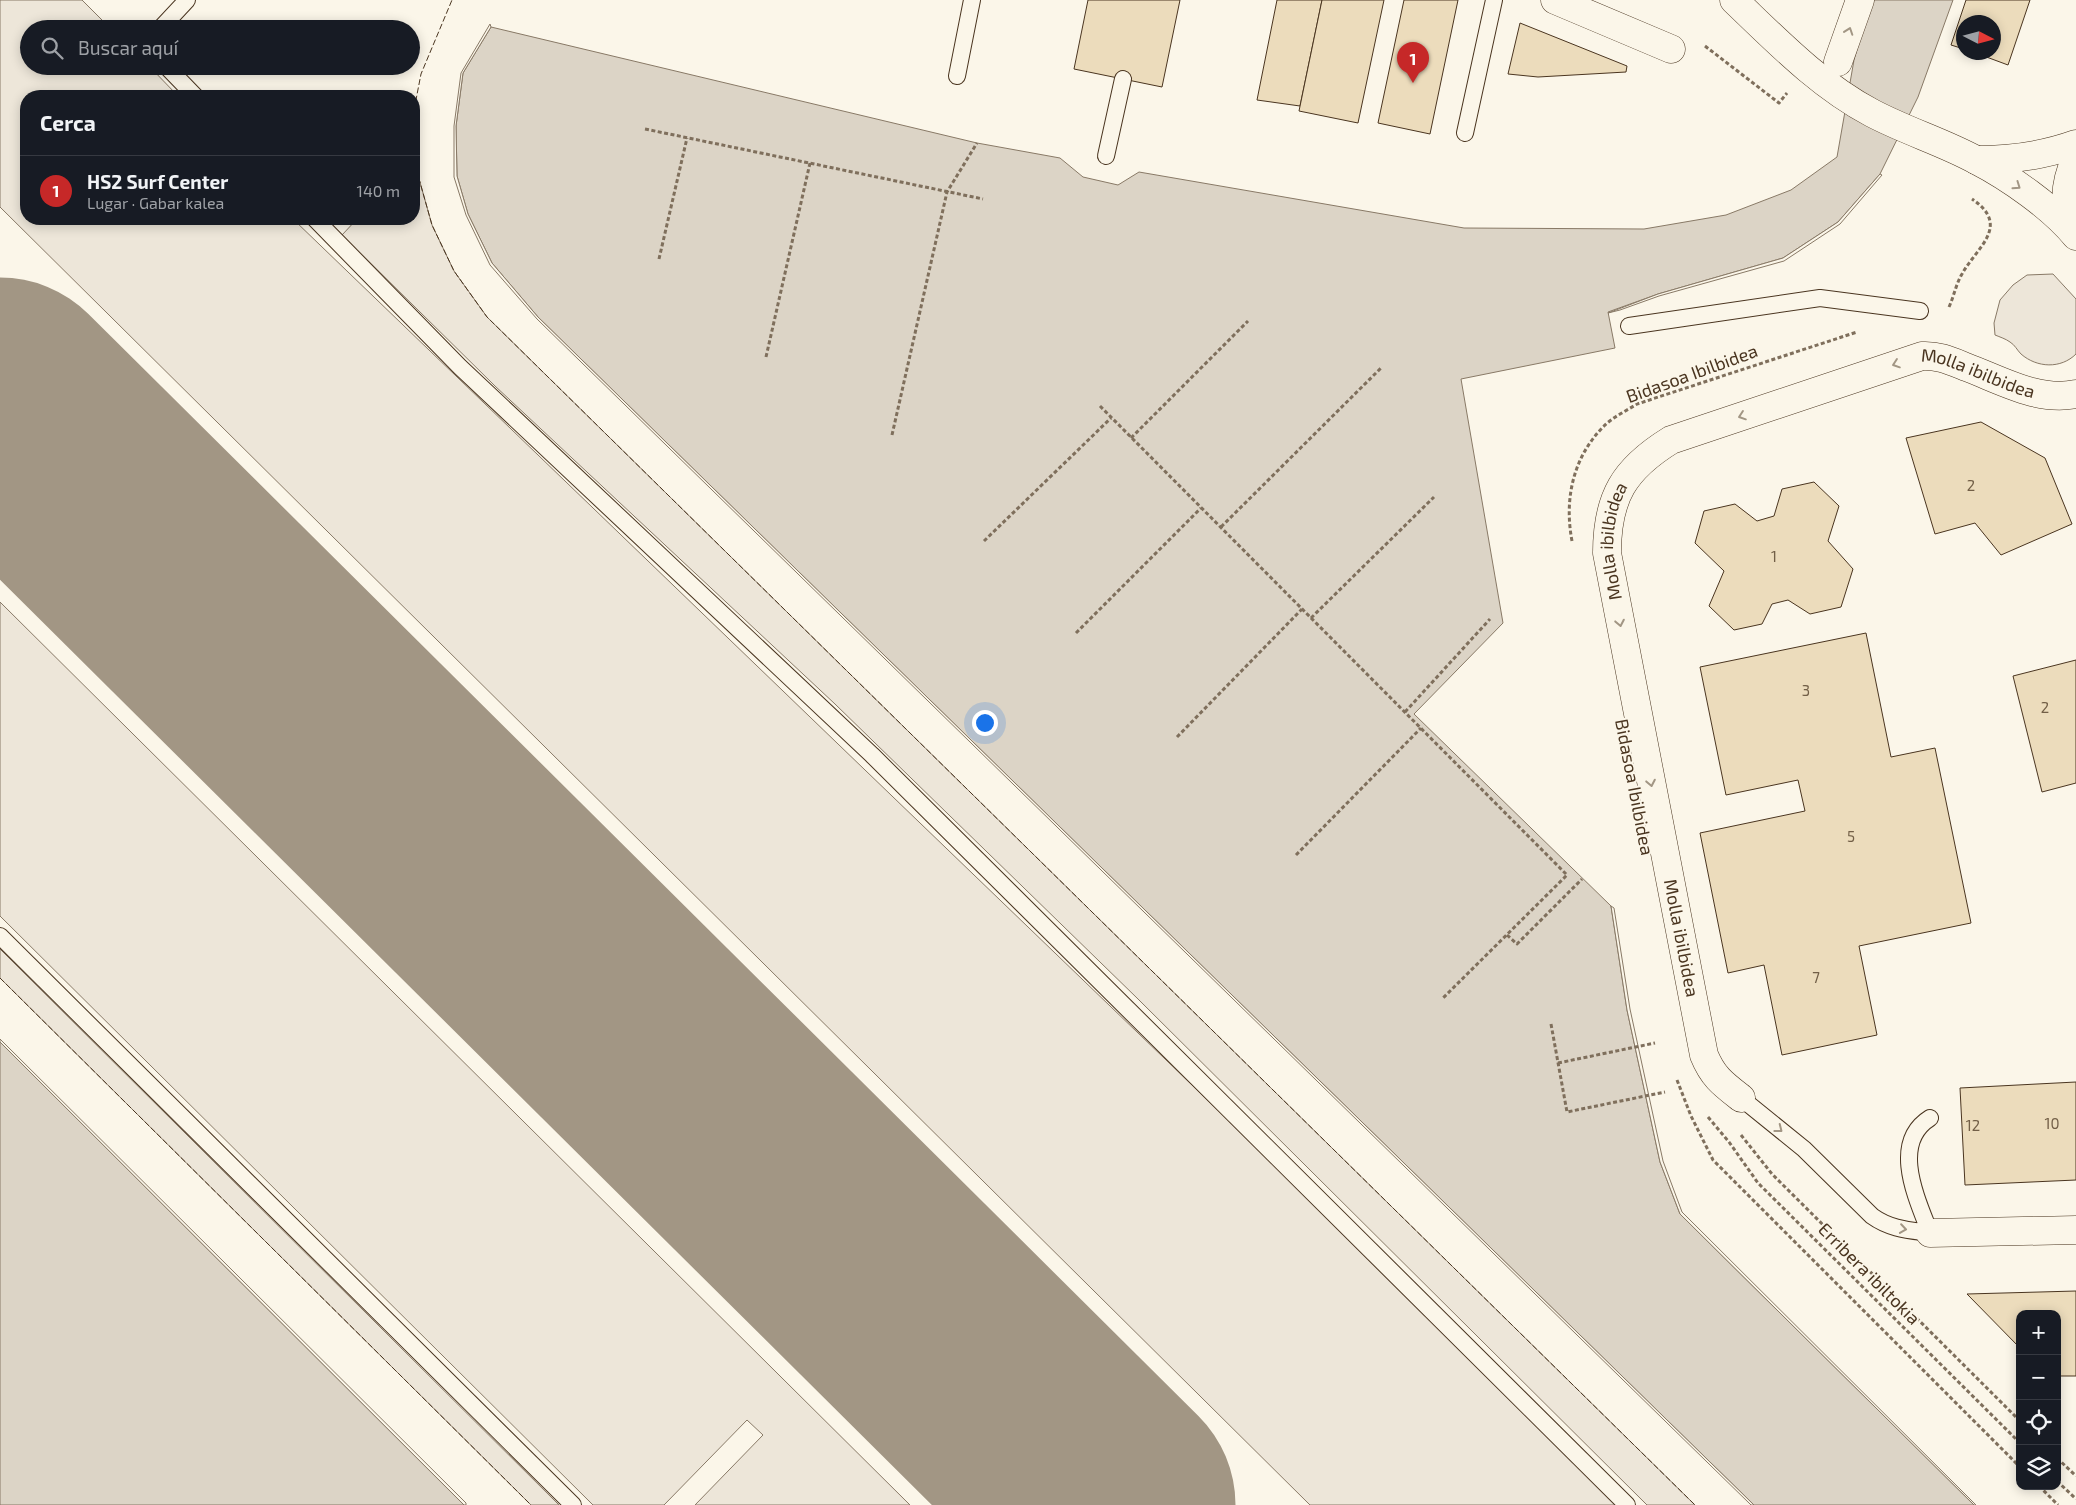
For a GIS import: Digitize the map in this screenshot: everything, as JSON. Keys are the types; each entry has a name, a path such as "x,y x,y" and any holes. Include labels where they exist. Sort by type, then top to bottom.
{"street":[{"path":"1555,0 1671,49"},
{"path":"1734,0 1798,79 1976,160 2029,194 2075,235"},
{"path":"1838,62 1860,0"},
{"path":"1976,160 2006,160 2035,156 2076,144"},
{"path":"2075,235 2067,214 2065,194 2069,173 2076,158"},
{"name":"Molla ibilbidea","path":"1741,1098 1721,1083 1710,1071 1704,1055 1607,553 1607,530 1610,514 1621,485 1635,467 1652,452 1671,440 1922,356 1940,357 2030,392 2063,397 2076,394"},
{"path":"1930,1233 2076,1230"}],"lane":[{"path":"168,20 187,0"},
{"path":"957,76 972,0"},
{"path":"1465,133 1494,0"},
{"path":"175,75 189,90"},
{"path":"1106,156 1123,79"},
{"path":"321,225 460,367 872,755 1627,1505"},
{"path":"1629,326 1820,298 1923,316"},
{"path":"0,936 573,1505"},
{"path":"1741,1098 1804,1148 1872,1216 1883,1224 1894,1228 1930,1233 1909,1167 1912,1139 1916,1130 1930,1118"}],"path":[{"path":"1671,49 1697,40 1779,103 1798,79"},
{"path":"645,129 983,199"},
{"path":"659,259 687,138"},
{"path":"892,435 947,192 976,143"},
{"path":"766,357 810,163"},
{"path":"1923,316 1943,315 1947,310 1962,274 1972,258 1984,245 1989,234 1990,222 1986,212 1980,204 1968,196"},
{"path":"1131,438 1248,321"},
{"name":"Bidasoa Ibilbidea","path":"1573,547 1569,497 1575,473 1586,447 1605,425 1637,404 1863,330"},
{"path":"1220,527 1382,367"},
{"path":"1100,406 1567,875 1443,998"},
{"path":"984,541 1111,418"},
{"path":"1311,618 1434,497"},
{"path":"1076,633 1201,508"},
{"path":"1177,737 1302,609"},
{"path":"1404,712 1490,619"},
{"path":"1296,855 1421,728"},
{"path":"1507,935 1517,944 1582,879"},
{"path":"1551,1024 1567,1112 1665,1092"},
{"path":"1558,1063 1655,1043"},
{"path":"1675,1071 1691,1116 1713,1160 2016,1463"},
{"path":"1741,1098 1742,1138 1772,1174 2016,1417"},
{"name":"Erribera ibiltokia","path":"1705,1112 1758,1183 2016,1439"},
{"path":"2061,1462 2076,1476"},
{"path":"2061,1485 2076,1499"},
{"path":"2043,1490 2058,1505"}],"shaded area":[{"path":"0,0 82,0 102,20 20,20 20,75 158,75 172,90 20,90 20,225 299,225 1273,1163 1616,1505 1310,1505 0,207"},
{"path":"1871,0 1953,0 1918,97 1880,174 1838,222 1783,258 1658,294 1608,312 1615,348 1461,379 1503,623 1414,714 1611,906 1627,1010 1660,1162 1680,1214 1974,1505 1754,1505 538,317 492,263 468,214 457,176 456,126 463,73 491,27 977,143 1060,158 1083,177 1118,185 1139,172 1464,228 1644,229 1726,215 1791,190 1837,157 1854,60"},
{"path":"420,182 432,225 454,271 487,317 1695,1505 1647,1505 1138,999 835,704 495,386 342,235 351,225 420,225"},
{"path":"2053,274 2076,299 2076,354 2063,362 2049,365 2027,359 2012,343 1995,335 1994,323 2000,300 2013,285 2027,275"},
{"path":"0,602 910,1505 695,1505 763,1435 747,1420 664,1505 593,1505 0,916"},
{"path":"0,949 559,1505 531,1505 0,978"},
{"path":"0,1042 464,1505 0,1505"}],"pier":[{"path":"490,24 491,27 463,73 456,126 457,176 468,214 492,263 538,317 1754,1505 1751,1505 537,319 490,265 466,215 454,177 454,126 461,73"},
{"path":"1880,174 1882,175 1840,224 1784,261 1659,296 1608,313 1658,294 1783,258 1838,222"},
{"path":"1611,906 1614,908 1630,1009 1663,1161 1682,1212 1976,1505 1680,1214 1660,1162 1627,1010"},
{"path":"0,1039 466,1503 466,1505 0,1042"}],"building":[{"path":"1088,0 1180,0 1162,87 1074,69"},
{"path":"1277,0 1322,0 1300,106 1257,100"},
{"path":"1322,0 1384,0 1358,123 1299,111"},
{"path":"1404,0 1458,0 1430,134 1378,123"},
{"path":"1966,0 2030,0 2008,65 1995,60 2001,60 2001,15 1961,15"},
{"path":"1520,23 1627,66 1626,72 1538,77 1508,74"},
{"path":"1956,30 1956,47 1951,45"},
{"path":"1981,422 2045,458 2072,524 2001,555 1975,523 1935,534 1906,438"},
{"path":"1814,482 1839,506 1828,541 1853,569 1841,607 1810,614 1788,600 1772,604 1762,624 1734,630 1709,606 1724,571 1695,543 1704,511 1735,504 1757,521 1774,516 1782,489"},
{"path":"1866,633 1891,757 1935,748 1971,923 1859,946 1877,1035 1782,1055 1764,965 1728,973 1700,833 1805,811 1798,780 1726,795 1700,667"},
{"path":"2076,660 2076,783 2042,792 2013,676"},
{"path":"2076,1082 2076,1180 1965,1185 1960,1088"},
{"path":"2076,1291 2076,1376 2061,1376 2061,1310 2016,1310 2016,1344 1967,1294"}],"runway":[{"path":"0,403 1110,1505"}],"fence":[{"path":"418,90 421,74 452,0"},
{"path":"420,182 432,225 454,271 487,317 1695,1505"},
{"path":"0,978 531,1505"}],"place":[{"name":"HS2 Surf Center","path":"1413,83"}]}
